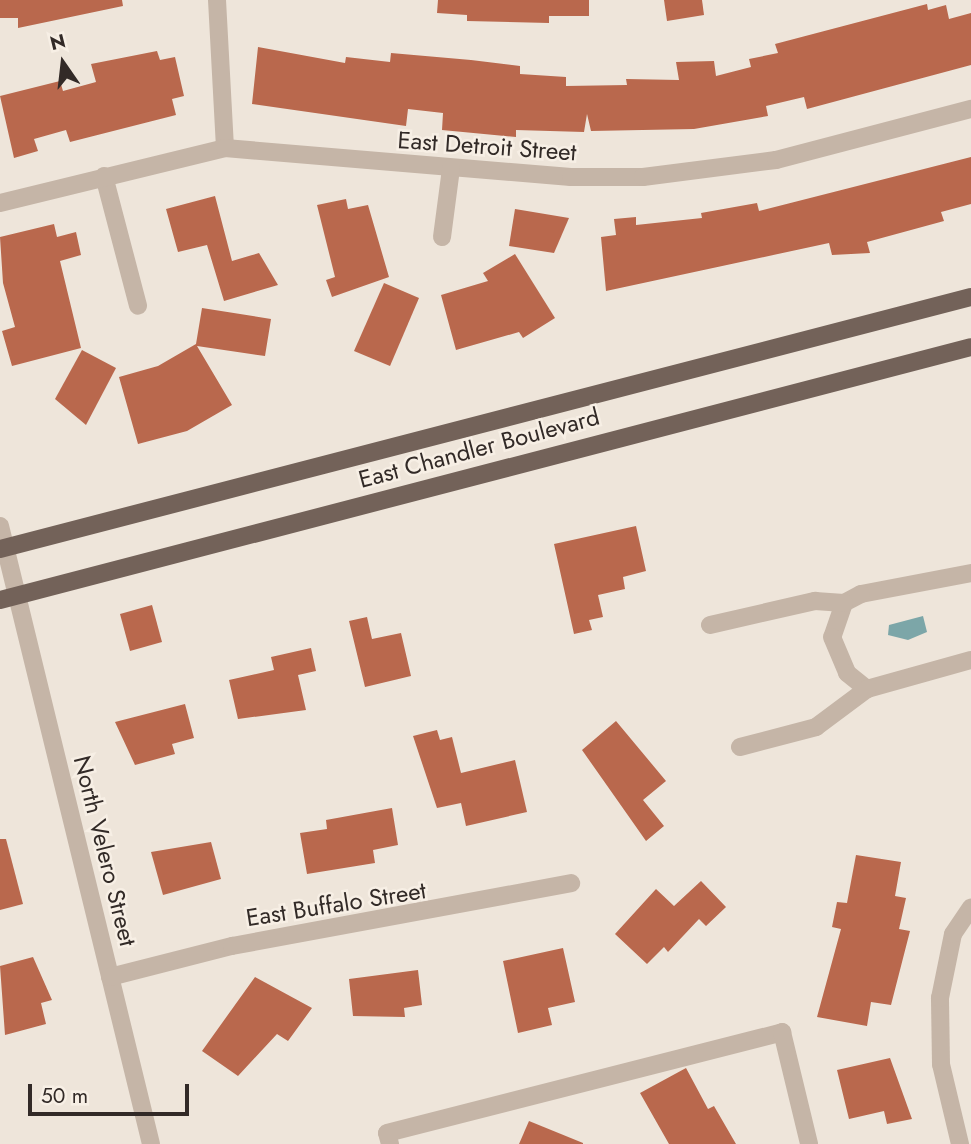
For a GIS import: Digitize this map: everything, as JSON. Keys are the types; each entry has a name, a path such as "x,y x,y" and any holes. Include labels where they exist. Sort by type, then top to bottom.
{"main road":[{"name":"East Chandler Boulevard","path":"3,548 971,297"},
{"name":"East Chandler Boulevard","path":"0,600 971,347"}],"street":[{"path":"217,0 225,148"},
{"name":"East Detroit Street","path":"0,203 225,148 451,169 643,177 776,160 971,109"},
{"path":"442,237 451,169"},
{"path":"104,176 138,306"},
{"name":"North Velero Street","path":"0,526 3,548 18,595 151,1144"},
{"path":"710,625 815,601 844,603 921,579 971,573"},
{"path":"844,603 832,637 847,673 867,689"},
{"path":"740,747 816,727 867,689 971,660"},
{"name":"East Buffalo Street","path":"110,977 232,947 571,883"},
{"path":"960,1144 941,1065 940,998 953,934 971,907"},
{"path":"390,1144 387,1133 782,1032 808,1144"}],"water":[{"path":"923,616 927,632 908,640 888,635 889,625"}],"building":[{"path":"0,0 122,0 123,6 18,28 18,18 0,18"},
{"path":"438,0 589,0 589,16 549,16 549,23 467,21 467,15 437,13"},
{"path":"664,0 702,0 704,15 667,21"},
{"path":"927,4 928,10 946,5 949,19 971,13 971,65 807,109 804,97 766,106 768,116 694,129 591,131 587,114 584,132 516,130 516,137 442,130 443,113 408,109 406,126 252,104 258,47 345,63 346,57 390,62 391,53 471,60 520,66 520,74 566,77 566,86 627,85 626,79 679,80 676,62 714,61 716,76 751,67 749,59 778,53 775,44"},
{"path":"157,51 160,60 175,57 184,96 172,99 176,115 70,142 66,130 34,139 38,151 14,158 0,96 60,81 63,91 96,82 91,64"},
{"path":"971,157 971,204 941,212 944,221 867,242 870,253 832,255 829,243 606,291 601,237 616,235 614,219 636,217 636,225 702,218 701,213 757,203 759,211"},
{"path":"215,196 232,261 259,253 278,285 224,301 207,245 178,252 166,209"},
{"path":"346,199 348,209 368,205 389,277 332,297 326,280 335,277 317,205"},
{"path":"515,209 569,218 554,253 509,246"},
{"path":"54,224 57,237 76,232 81,255 60,261 81,348 12,366 2,331 15,327 3,283 0,237"},
{"path":"515,254 555,318 523,338 519,332 456,350 441,295 488,281 483,273"},
{"path":"384,283 419,298 390,366 354,351"},
{"path":"202,308 271,319 265,356 197,346 232,405 187,431 138,444 119,377 158,366 196,344"},
{"path":"82,350 116,368 86,425 55,399"},
{"path":"636,526 646,571 623,577 625,589 598,595 603,617 589,620 592,630 574,634 554,544"},
{"path":"152,605 162,642 130,651 120,614"},
{"path":"367,617 372,639 401,633 411,676 365,687 349,621"},
{"path":"311,648 316,671 298,675 306,710 238,719 229,680 274,670 271,657"},
{"path":"185,704 194,738 172,744 175,754 135,765 115,722"},
{"path":"616,721 666,781 643,800 664,826 646,841 582,750"},
{"path":"437,730 440,740 452,737 461,773 515,760 527,812 466,826 461,803 437,808 413,736"},
{"path":"392,808 398,845 373,850 375,863 307,874 300,833 327,829 326,820"},
{"path":"0,839 6,839 23,904 0,910"},
{"path":"211,842 221,879 163,895 151,852"},
{"path":"856,855 901,862 895,896 906,898 899,929 910,931 891,1005 871,1002 867,1026 817,1017 841,929 832,927 837,902 847,903"},
{"path":"701,881 726,907 706,926 699,919 668,952 664,947 647,964 615,934 656,889 674,906"},
{"path":"563,948 575,1002 548,1008 552,1025 518,1033 503,961"},
{"path":"33,957 52,1000 41,1003 46,1024 5,1035 0,966"},
{"path":"418,970 422,1005 404,1008 405,1017 353,1016 349,979"},
{"path":"255,977 312,1008 288,1041 277,1034 238,1076 202,1051"},
{"path":"890,1058 912,1119 887,1124 884,1111 849,1119 837,1070"},
{"path":"686,1068 708,1109 714,1106 736,1144 669,1144 640,1093"},
{"path":"529,1121 583,1143 583,1144 519,1144"}]}
